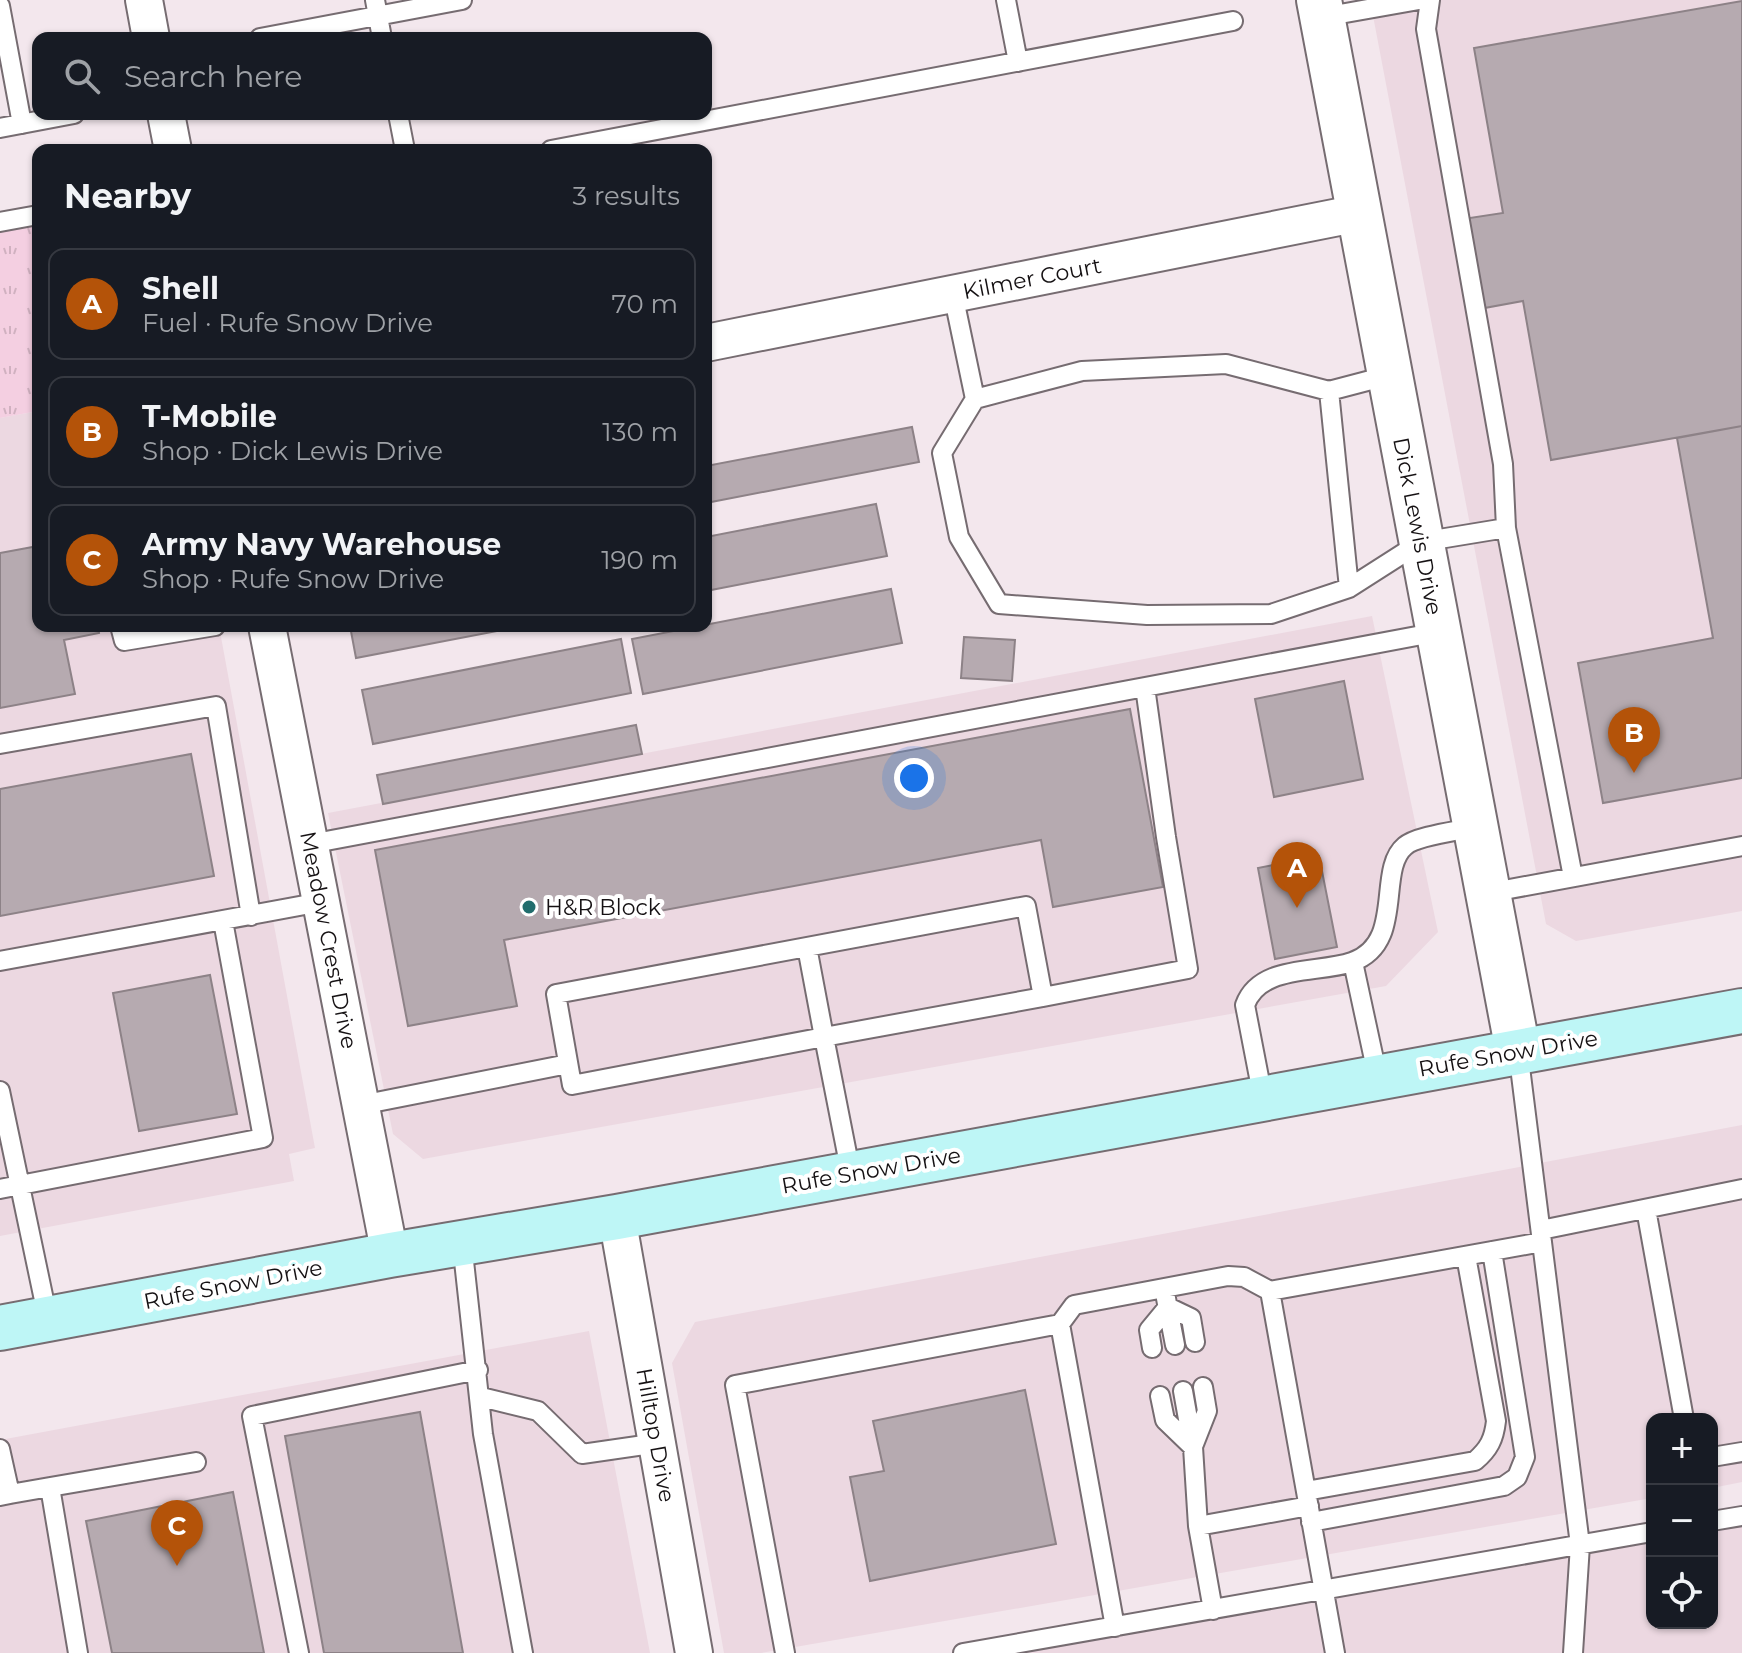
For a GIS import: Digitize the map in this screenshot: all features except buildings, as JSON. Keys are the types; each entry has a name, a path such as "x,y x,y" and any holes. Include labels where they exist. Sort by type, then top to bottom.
{"main road":[{"name":"Rufe Snow Drive","path":"0,1328 1742,1011"}],"street":[{"path":"144,0 150,32"},
{"name":"Dick Lewis Drive","path":"1321,8 1518,1051"},
{"path":"167,120 172,144"},
{"name":"Kilmer Court","path":"712,342 1359,213"},
{"name":"Meadow Crest Drive","path":"268,632 390,1255"},
{"name":"Hilltop Drive","path":"617,1217 694,1653"}],"lane":[{"path":"283,32 376,8 462,0"},
{"path":"1006,0 1018,62"},
{"path":"1321,8 1419,0"},
{"path":"1430,0 1426,29 1503,464 1506,528 1573,877"},
{"path":"0,6 22,124"},
{"path":"376,8 381,32"},
{"path":"712,120 1233,21"},
{"path":"0,128 43,120"},
{"path":"399,120 404,144"},
{"path":"583,144 710,120"},
{"path":"0,222 32,216"},
{"path":"953,294 975,399 942,453 959,537 999,604 1147,615 1271,614 1349,588 1421,542 1506,528"},
{"path":"975,399 1082,371 1226,364 1329,391 1390,375"},
{"path":"1329,391 1349,588"},
{"path":"122,632 124,641 179,632"},
{"path":"310,844 1438,632"},
{"path":"1043,997 1026,906 556,994 572,1085 1043,997 1188,969 1145,687"},
{"path":"0,744 216,706 251,916"},
{"path":"1263,1098 1245,1005 1250,992 1266,979 1353,962 1369,952 1381,934 1397,854 1407,843 1475,826"},
{"path":"1488,893 1742,846"},
{"path":"0,961 321,902"},
{"path":"0,1189 263,1138 223,921"},
{"path":"807,947 851,1174"},
{"path":"1353,962 1378,1078"},
{"path":"1518,1051 1580,1545 1573,1653"},
{"path":"361,1105 568,1064"},
{"path":"0,1091 48,1319"},
{"path":"785,1653 735,1385 1060,1324 1074,1305 1228,1276 1244,1277 1270,1291 1492,1251 1646,1209 1742,1189"},
{"path":"1646,1209 1683,1413"},
{"path":"462,1243 483,1434 523,1653"},
{"path":"1198,1526 1309,1506 1504,1486 1517,1477 1525,1457 1492,1251"},
{"path":"1309,1506 1475,1461 1494,1438 1496,1421 1466,1256"},
{"path":"1164,1288 1175,1345"},
{"path":"1270,1291 1335,1653"},
{"path":"1168,1307 1191,1318 1195,1342"},
{"path":"1152,1348 1149,1330 1168,1307"},
{"path":"1060,1324 1115,1627"},
{"path":"299,1653 252,1416 478,1370"},
{"path":"1193,1447 1207,1411 1203,1387"},
{"path":"1183,1391 1193,1447 1198,1526 1213,1610"},
{"path":"1160,1396 1165,1420 1193,1447"},
{"path":"481,1397 538,1411 582,1454 658,1443"},
{"path":"0,1449 5,1495 196,1462"},
{"path":"1718,1456 1742,1452"},
{"path":"50,1487 78,1653"},
{"path":"1718,1520 1742,1516"},
{"path":"963,1653 1646,1533"}],"shaded area":[{"path":"1370,0 1742,0 1742,911 1576,941 1546,924"},
{"path":"32,412 32,632 220,632 315,1148 289,1154 294,1181 0,1236 0,418"},
{"path":"1372,616 1438,932 1386,986 423,1159 393,1134 328,813"},
{"path":"1742,1125 1742,1482 1718,1487 1718,1413 1646,1413 1646,1499 761,1653 724,1653 672,1363 695,1322"},
{"path":"589,1331 650,1653 0,1653 0,1440"},
{"path":"1742,1523 1742,1653 1012,1653 1646,1540 1646,1629 1718,1629 1718,1527"}],"green space":[{"path":"32,223 32,412 0,418 0,229"}],"place":[{"name":"T-Mobile","path":"1634,773"},
{"name":"H&R Block","path":"529,907"},
{"name":"Shell","path":"1297,908"},
{"name":"Army Navy Warehouse","path":"177,1566"}]}
